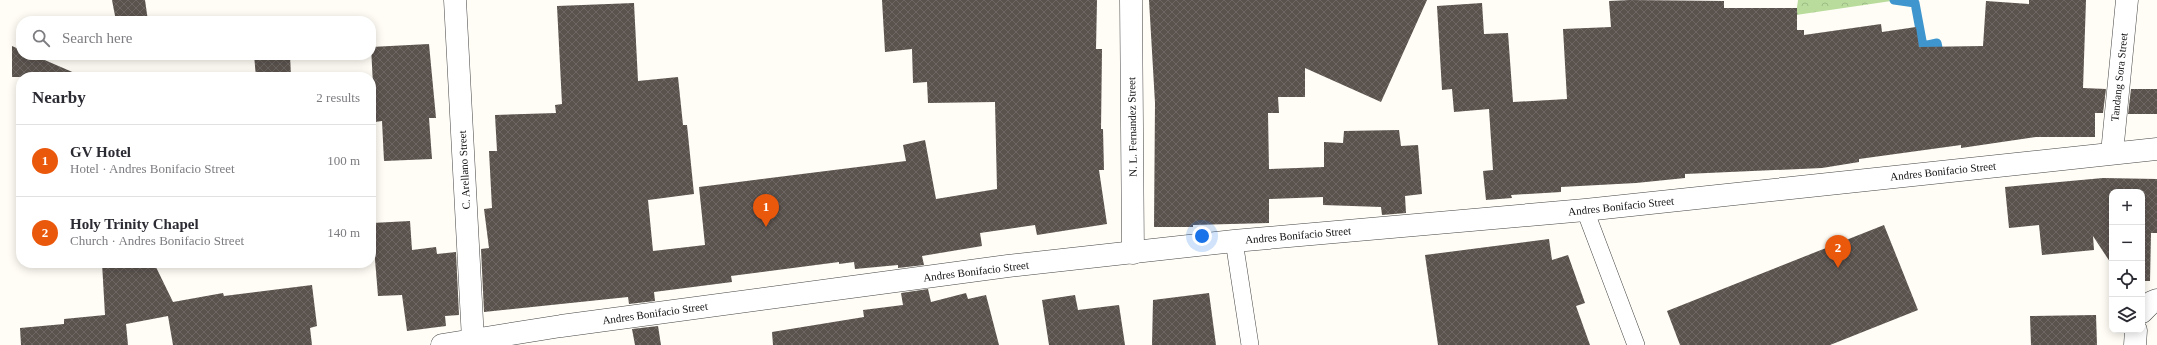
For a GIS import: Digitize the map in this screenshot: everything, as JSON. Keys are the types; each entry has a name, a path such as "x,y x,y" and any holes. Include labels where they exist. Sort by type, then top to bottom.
{"street":[{"name":"C. Arellano Street","path":"455,0 473,340"},
{"name":"N. L. Fernandez Street","path":"1131,0 1133,253"},
{"name":"Tandang Sora Street","path":"2112,153 2127,0"},
{"name":"Andres Bonifacio Street","path":"442,345 568,325 1000,267 1234,241 1585,210 2157,148"},
{"path":"2145,309 2152,302 2157,300"},
{"path":"2135,345 2136,333"}],"lane":[{"path":"1585,210 1636,345"},
{"path":"1234,241 1250,345"}],"green space":[{"path":"1798,0 1898,0 1796,15"}],"building":[{"path":"112,0 145,0 147,16 115,16"},
{"path":"882,0 1097,0 1096,49 1102,49 1101,129 1103,129 1104,170 1099,170 1107,224 1037,235 1035,225 980,233 982,246 922,256 924,265 898,268 898,265 855,269 854,262 839,264 839,262 731,276 732,282 654,292 655,301 629,304 628,297 484,312 481,249 489,248 484,209 492,208 489,151 497,151 495,115 556,113 555,105 562,104 557,6 634,3 638,81 678,77 683,125 687,125 694,194 648,200 653,251 705,245 699,187 906,161 903,145 925,140 936,199 997,189 995,102 928,103 927,82 913,83 912,49 885,52"},
{"path":"1149,0 1427,0 1381,102 1305,68 1305,97 1278,97 1279,113 1268,113 1269,169 1324,167 1324,142 1343,143 1344,131 1399,130 1401,146 1418,145 1422,194 1405,196 1406,213 1382,215 1381,207 1323,205 1323,197 1269,199 1269,223 1193,225 1193,227 1154,227 1155,103"},
{"path":"2029,0 2086,0 2083,88 2106,89 2103,113 2095,113 2095,137 2036,137 1961,148 1961,145 1859,159 1859,162 1822,168 1685,174 1685,178 1636,183 1561,187 1561,192 1511,195 1512,198 1486,200 1483,171 1493,170 1489,109 1454,112 1452,89 1442,90 1437,6 1482,3 1484,34 1508,33 1513,102 1567,99 1563,29 1611,27 1609,1 1724,1 1724,8 1797,8 1797,30 1804,30 1804,35 1881,24 1882,32 1916,27 1919,47 1983,46 1986,1 2029,4"},
{"path":"429,44 436,118 429,118 432,159 384,161 382,121 376,122 376,72 372,72 372,60 376,60 376,47"},
{"path":"12,46 16,48 16,60 45,60 72,72 16,72 16,77 12,77"},
{"path":"254,60 290,60 291,72 256,72"},
{"path":"2131,89 2157,89 2157,114 2128,114"},
{"path":"2103,178 2157,179 2157,233 2151,233 2150,281 2145,281 2145,189 2109,189 2109,260 2093,236 2094,250 2042,255 2039,225 2009,228 2005,187"},
{"path":"410,221 412,250 436,247 437,254 456,252 459,315 445,316 446,326 407,331 402,295 378,296 376,268 376,223"},
{"path":"1884,225 1918,310 1830,345 1680,345 1667,311"},
{"path":"1549,239 1552,260 1568,255 1585,303 1576,306 1590,345 1438,345 1425,255"},
{"path":"102,268 156,268 173,302 223,293 224,296 312,285 317,326 310,328 312,345 173,345 168,316 126,324 128,345 21,345 20,328 64,324 64,319 105,315"},
{"path":"928,289 931,302 966,293 968,299 986,295 999,345 773,345 772,332 864,317 863,310 903,305 901,293"},
{"path":"1209,293 1216,345 1152,345 1153,300"},
{"path":"1075,295 1078,310 1119,305 1125,345 1049,345 1042,300"},
{"path":"2096,315 2097,345 2031,345 2030,316"},
{"path":"658,326 661,345 635,345 632,329"}],"waterway":[{"path":"1894,0 1915,3 1923,46 1937,43 1940,57"}],"place":[{"name":"GV Hotel","path":"766,227"},
{"name":"Holy Trinity Chapel","path":"1838,268"}]}
